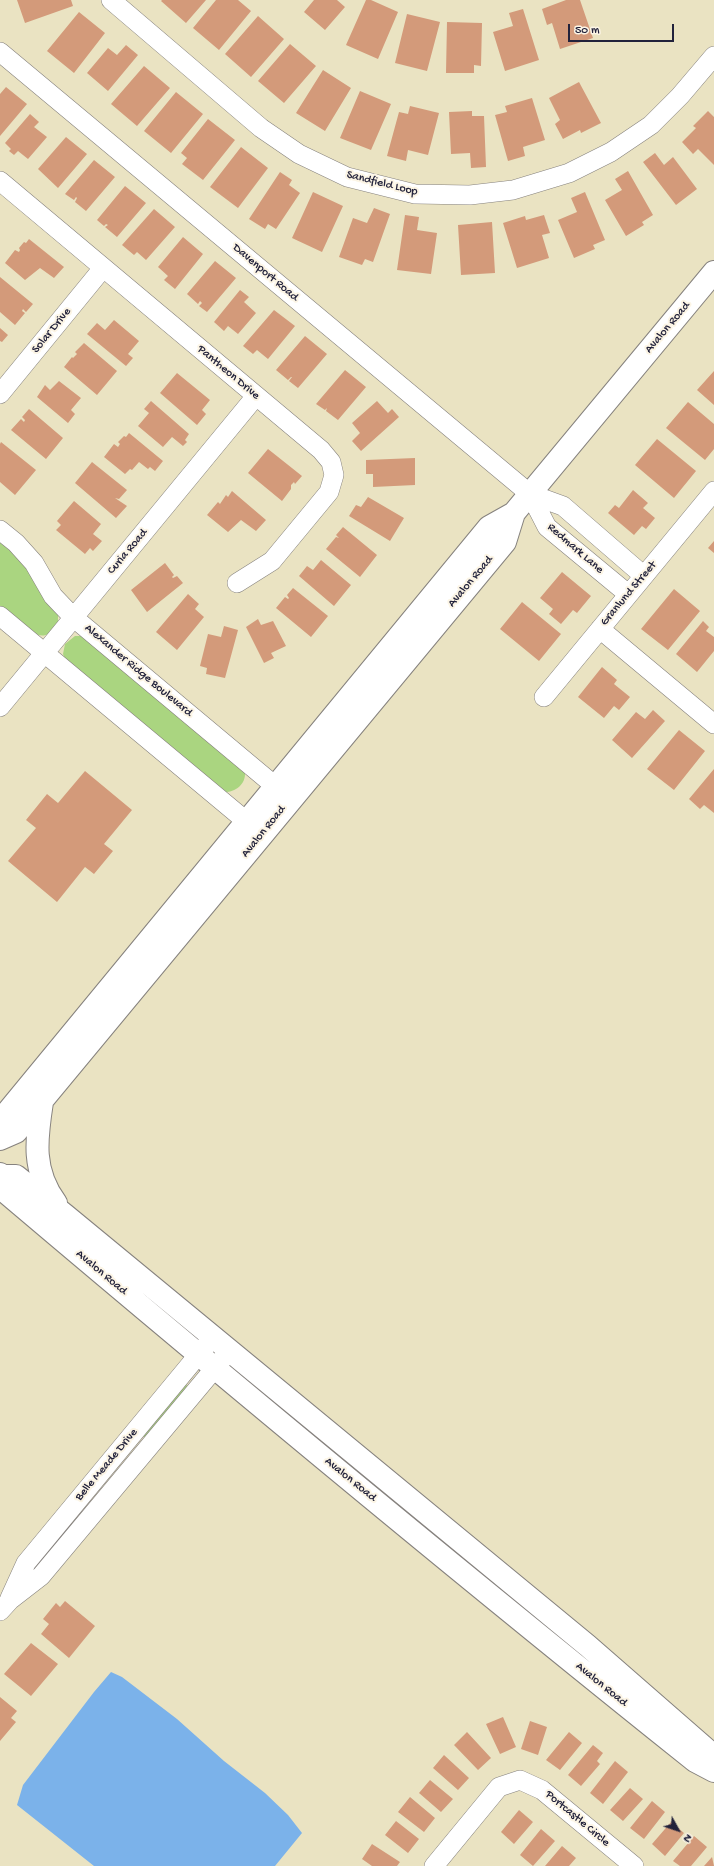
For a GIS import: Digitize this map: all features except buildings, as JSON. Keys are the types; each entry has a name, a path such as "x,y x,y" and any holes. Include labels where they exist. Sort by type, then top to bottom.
{"main road":[{"name":"Avalon Road","path":"0,1121 246,820 284,792 505,542 514,513 714,272"},
{"name":"Avalon Road","path":"0,1139 16,1132 262,834 284,792"},
{"path":"42,1101 36,1142 39,1166 47,1191 65,1215"},
{"name":"Avalon Road","path":"714,1759 706,1749 588,1646 65,1215 16,1176 1,1175 3,1190 206,1362 572,1662 695,1761 714,1771"}],"street":[{"name":"Sandfield Loop","path":"111,0 261,128 299,154 347,177 416,194 470,195 513,190 569,173 611,152 651,125 680,96 714,56"},
{"name":"Davenport Road","path":"0,52 530,494"},
{"name":"Pantheon Drive","path":"0,181 321,450 331,462 334,474 329,492 272,561 237,583"},
{"name":"Solar Drive","path":"0,394 103,268"},
{"name":"Curia Road","path":"0,707 256,396"},
{"name":"Granlund Street","path":"544,697 714,491"},
{"name":"Redmark Lane","path":"530,494 563,506 644,576"},
{"name":"Redmark Lane","path":"530,494 547,527 628,594"},
{"name":"Alexander Ridge Boulevard","path":"0,530 16,543 34,563 54,596 73,617 284,792"},
{"path":"591,563 607,543"},
{"path":"0,616 262,834"},
{"path":"600,629 714,724"},
{"name":"Belle Meade Drive","path":"5,1605 42,1576 141,1456 206,1362 213,1337"},
{"name":"Belle Meade Drive","path":"5,1605 26,1563 125,1443 206,1362 229,1351"},
{"path":"125,1443 141,1456"},
{"path":"43,1543 58,1556"},
{"name":"Portcastle Circle","path":"434,1866 499,1787 520,1780 542,1790 634,1866"}],"green space":[{"path":"0,538 14,550 58,612 58,623 48,634 36,634 30,631 0,607"},
{"path":"75,636 83,636 245,772 242,784 233,791 225,792 65,659 63,654 65,644"},
{"path":"185,1384 190,1388 147,1439 143,1436"}],"water":[{"path":"111,1672 122,1677 177,1719 224,1761 265,1793 288,1815 302,1833 275,1866 94,1866 17,1805 23,1785"}]}
